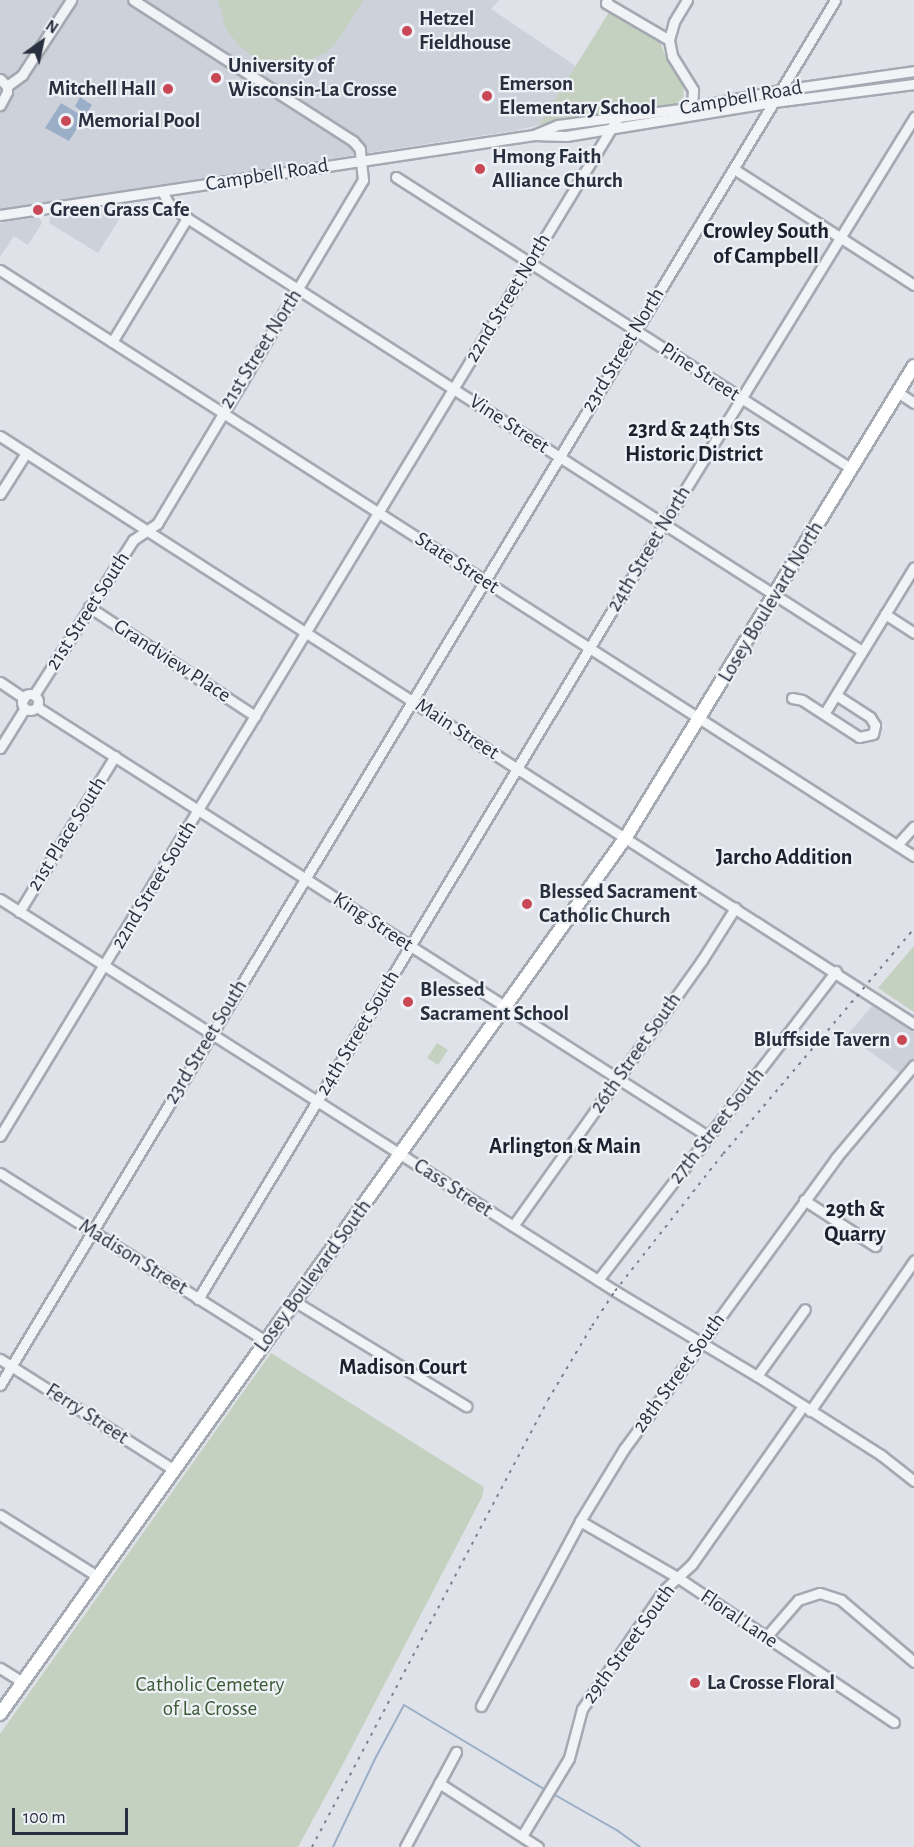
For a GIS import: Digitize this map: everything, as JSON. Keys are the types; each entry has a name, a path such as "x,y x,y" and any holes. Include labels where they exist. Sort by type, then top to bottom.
{"main road":[{"name":"Losey Boulevard North","path":"627,837 914,366"},
{"name":"Losey Boulevard South","path":"0,1714 627,837"}],"street":[{"path":"0,105 5,99 3,82 22,75 70,0"},
{"path":"133,0 353,141 360,149 362,160"},
{"path":"687,0 674,22 669,40 672,56 693,90 692,112"},
{"name":"23rd Street North","path":"412,700 835,0"},
{"path":"607,1 669,40"},
{"name":"Campbell Road","path":"534,135 551,137 611,128 692,112 781,90 914,71"},
{"name":"Campbell Road","path":"0,215 534,135 558,125 618,117 692,112 914,84"},
{"name":"22nd Street North","path":"305,632 618,117"},
{"name":"24th Street North","path":"518,768 664,524 914,117"},
{"name":"21st Street North","path":"146,531 157,524 363,180 362,160"},
{"path":"734,169 914,285"},
{"name":"Pine Street","path":"396,177 852,470"},
{"name":"Vine Street","path":"162,191 169,204 187,218 862,651"},
{"path":"112,342 187,218"},
{"name":"State Street","path":"0,270 914,856"},
{"path":"899,393 914,403"},
{"name":"Main Street","path":"0,436 836,971 914,1024"},
{"path":"0,494 26,453"},
{"name":"21st Street South","path":"34,695 133,540 146,531"},
{"path":"824,714 914,567"},
{"name":"Grandview Place","path":"89,607 255,716"},
{"path":"885,614 914,633"},
{"name":"22nd Street South","path":"0,1136 305,632"},
{"path":"0,682 24,698"},
{"path":"30,694 34,695 38,702 37,706 31,710 25,708 22,702 24,698 30,694"},
{"path":"792,698 802,700 859,737 870,736 875,730 870,717 836,694"},
{"name":"23rd Street South","path":"0,1385 412,700"},
{"name":"King Street","path":"37,706 709,1137"},
{"path":"0,748 25,708"},
{"name":"21st Place South","path":"19,912 115,756"},
{"name":"24th Street South","path":"198,1299 518,768"},
{"path":"897,845 914,826"},
{"name":"Cass Street","path":"0,899 598,1280 757,1376 911,1477"},
{"name":"26th Street South","path":"513,1226 619,1079 735,908"},
{"name":"27th Street South","path":"598,1280 836,971"},
{"name":"28th Street South","path":"481,1706 580,1521 624,1449 804,1200 914,1065"},
{"name":"Madison Street","path":"0,1173 266,1341"},
{"path":"804,1200 875,1246"},
{"name":"29th Street South","path":"522,1836 569,1758 582,1709 664,1590 692,1564 914,1261"},
{"path":"294,1301 466,1406"},
{"path":"757,1376 805,1309"},
{"name":"Ferry Street","path":"0,1359 174,1470"},
{"path":"0,1515 97,1576"},
{"name":"Floral Lane","path":"580,1521 677,1577 894,1722"},
{"path":"766,1637 798,1600 820,1593 841,1600 914,1662"},
{"path":"0,1668 22,1682"},
{"path":"405,1847 456,1752"},
{"path":"439,1783 538,1847"}],"shaded area":[{"name":"University of Wisconsin-La Crosse","path":"0,0 499,0 491,9 576,66 539,125 519,130 0,209"},
{"path":"129,204 98,253 49,223 51,216"},
{"path":"39,217 42,223 28,245 14,236 0,257 0,223"},
{"path":"873,1005 914,1032 914,1059 901,1074 847,1035"}],"green space":[{"path":"218,0 364,0 336,43 327,52 304,62 282,66 262,63 239,46 226,29"},
{"path":"611,9 659,39 668,63 684,86 683,99 675,104 539,125"},
{"path":"914,946 914,1012 878,988"},
{"path":"437,1043 448,1050 438,1065 427,1058"},
{"name":"Catholic Cemetery of La Crosse","path":"271,1353 484,1487 482,1497 298,1847 0,1847 0,1734"}],"water":[{"name":"Memorial Pool","path":"80,97 92,105 69,141 45,128 61,103 79,114 81,111 75,106"}],"waterway":[{"path":"333,1847 404,1705 544,1789"},
{"path":"555,1795 618,1831 640,1847"}],"railway":[{"path":"312,1847 548,1400 592,1326 615,1291 723,1154 914,929"}],"place":[{"name":"Hetzel Fieldhouse","path":"407,31"},
{"name":"University of Wisconsin-La Crosse","path":"216,78"},
{"name":"Mitchell Hall","path":"168,89"},
{"name":"Emerson Elementary School","path":"487,96"},
{"name":"Memorial Pool","path":"66,121"},
{"name":"Hmong Faith Alliance Church","path":"480,169"},
{"name":"Green Grass Cafe","path":"38,210"},
{"name":"Blessed Sacrament Catholic Church","path":"527,904"},
{"name":"Blessed Sacrament School","path":"408,1002"},
{"name":"Bluffside Tavern","path":"902,1040"},
{"name":"La Crosse Floral","path":"695,1683"}],"district":[{"name":"Crowley South of Campbell","path":"766,244"},
{"name":"23rd & 24th Sts Historic District","path":"694,442"},
{"name":"Jarcho Addition","path":"784,858"},
{"name":"Arlington & Main","path":"565,1147"},
{"name":"29th & Quarry","path":"855,1222"},
{"name":"Madison Court","path":"403,1368"}]}
